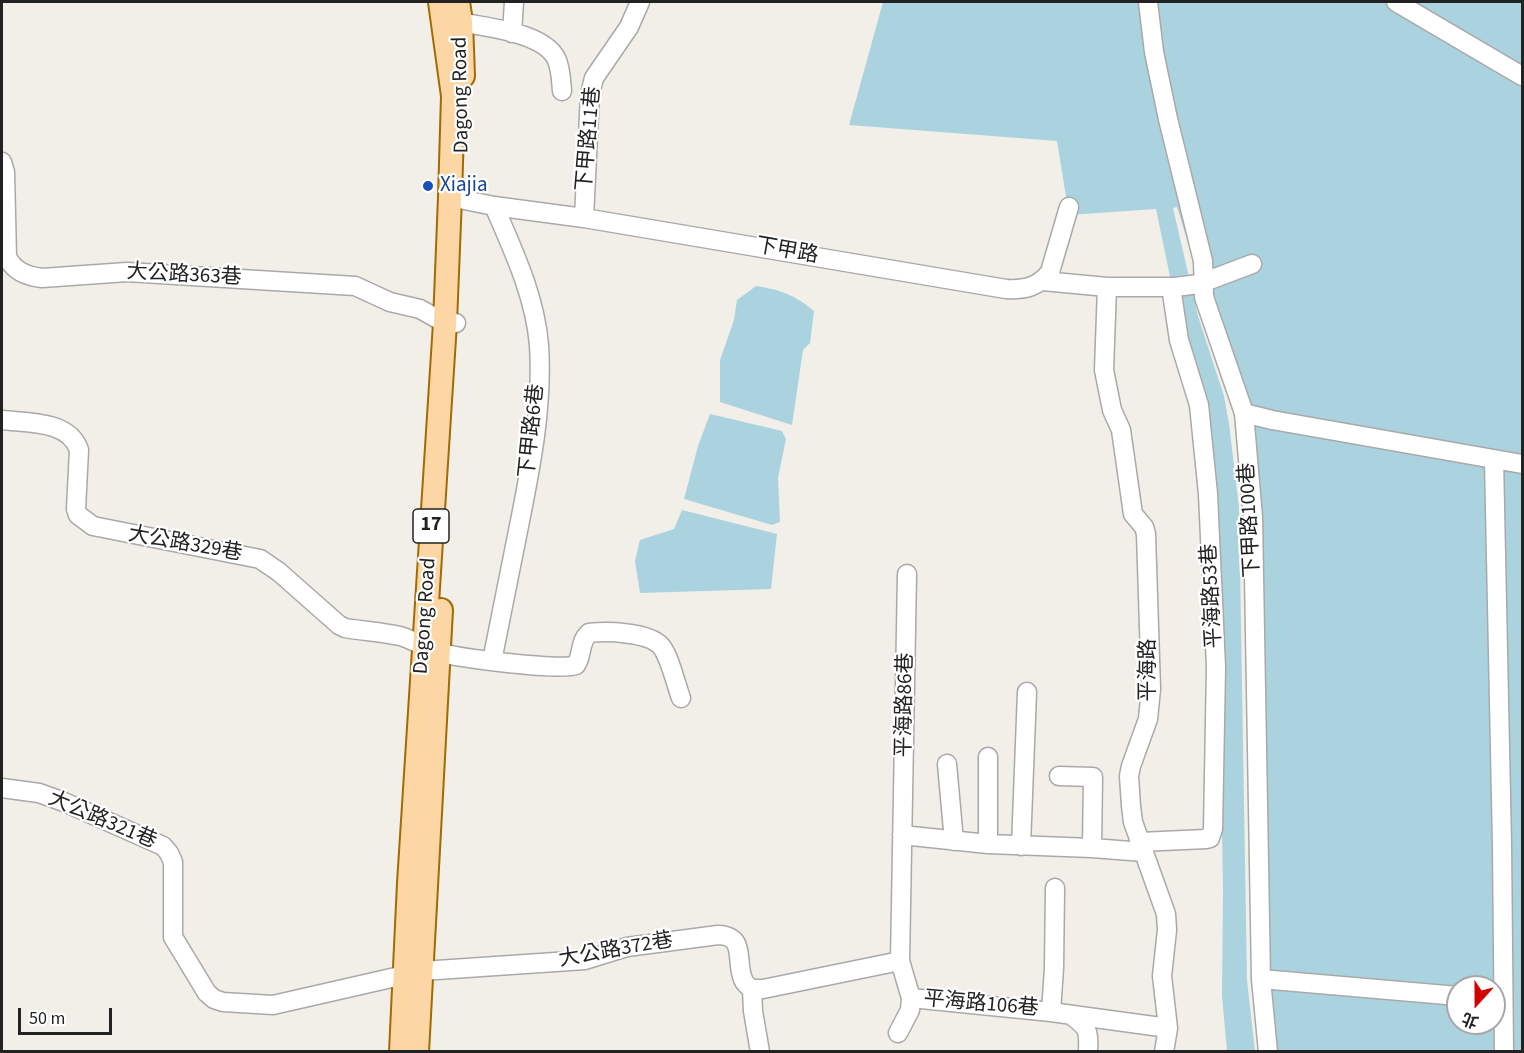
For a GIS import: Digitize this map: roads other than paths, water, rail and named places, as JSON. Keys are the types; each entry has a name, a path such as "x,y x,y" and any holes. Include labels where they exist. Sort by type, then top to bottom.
{"main road":[{"name":"Dagong Road","path":"417,1052 409,883 432,648 456,199 453,96 446,6"},
{"name":"Dagong Road","path":"401,1052 414,973"}],"street":[{"path":"512,33 514,2"},
{"name":"下甲路11巷","path":"584,218 590,94 594,78 629,27 640,2"},
{"name":"下甲路100巷","path":"1148,2 1154,52 1168,119 1203,261 1201,283 1204,297 1244,413 1253,517 1261,979 1268,1052"},
{"path":"1396,2 1522,76"},
{"path":"446,6 541,44 555,57 560,70 562,91"},
{"name":"大公路363巷","path":"2,162 5,172 7,256 10,264 19,272 42,278 127,272 356,286 378,297 420,309 451,323"},
{"name":"下甲路","path":"456,199 584,218 1006,290 1027,288 1043,281"},
{"name":"下甲路6巷","path":"492,661 539,416 539,344 534,318 523,274 494,206"},
{"path":"1043,281 1050,272 1069,207"},
{"path":"1043,281 1107,287 1173,287 1201,283 1252,264"},
{"name":"平海路","path":"1107,287 1104,370 1112,410 1122,430 1133,514 1144,527 1146,534 1151,689 1148,719 1134,755 1129,776 1133,822 1166,914 1167,930 1162,976 1168,1028 1164,1052"},
{"name":"平海路53巷","path":"1142,847 1210,838 1213,829 1216,667 1208,494 1199,405 1179,340 1173,287"},
{"path":"1244,413 1272,420 1522,464"},
{"name":"大公路329巷","path":"2,420 55,428 71,436 79,450 76,509 78,515 93,526 260,559 279,572 345,628 399,636 432,648 492,661 571,667 576,665 580,659 582,642 589,633 634,635 646,638 662,648 681,698"},
{"path":"1494,459 1499,975"},
{"name":"平海路86巷","path":"907,574 900,961 910,998"},
{"path":"1021,846 1027,692"},
{"path":"988,757 988,844"},
{"path":"947,764 954,841"},
{"path":"1059,776 1093,777 1092,848"},
{"name":"大公路321巷","path":"2,788 39,793 64,802 163,846 172,862 174,873 173,937 207,993 214,999 234,1004 273,1005 414,973"},
{"path":"902,835 1021,846 1142,847"},
{"name":"平海路106巷","path":"1051,1012 1055,888"},
{"name":"大公路372巷","path":"414,973 585,960 627,947 725,935 733,939 737,945 742,978 752,989"},
{"path":"760,1052 752,989 763,989 900,961"},
{"path":"1261,979 1446,995"},
{"path":"898,1033 910,1010 910,998"},
{"name":"平海路106巷","path":"910,998 1051,1012 1168,1028"},
{"path":"1071,1015 1084,1024 1088,1030 1088,1052"},
{"path":"1502,1035 1504,1052"}],"water":[{"path":"883,2 1522,2 1522,1051 1266,1051 1259,514 1225,363 1177,207 1173,208 1198,316 1224,396 1239,507 1247,980 1255,1051 1227,1051 1222,996 1223,889 1216,498 1156,209 1069,215 1057,141 849,125"},
{"path":"756,286 787,294 814,311 810,343 803,350 792,425 720,402 720,360 734,320 737,300"},
{"path":"710,414 782,431 786,439 778,478 780,522 772,525 684,499 698,446"},
{"path":"682,510 777,534 771,589 640,593 635,561 640,540 674,529"}],"place":[{"name":"Xiajia","path":"428,186"}]}
